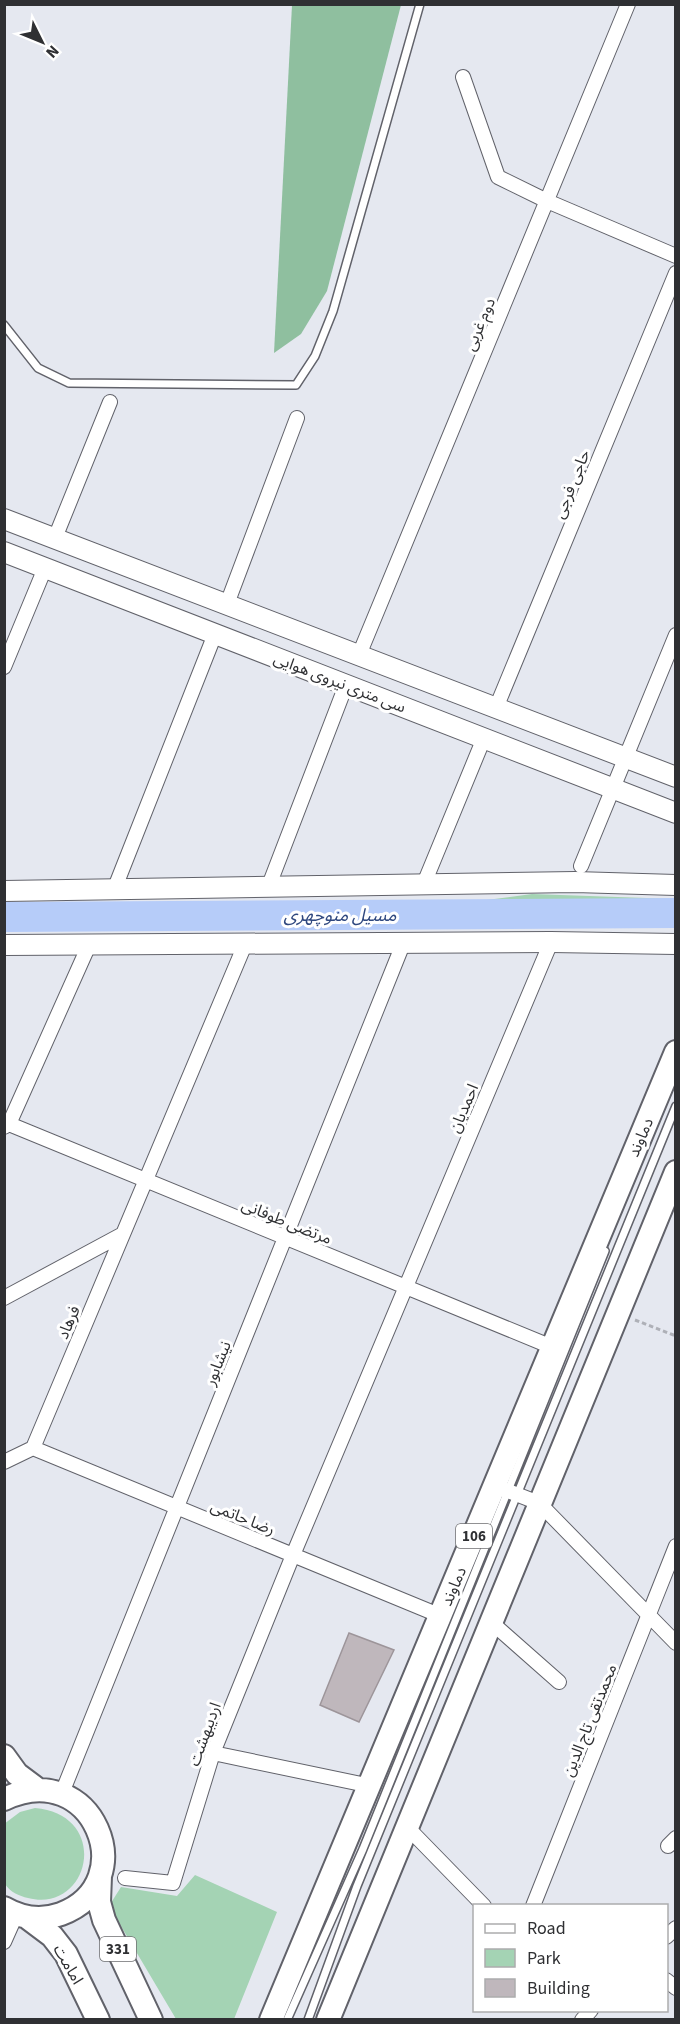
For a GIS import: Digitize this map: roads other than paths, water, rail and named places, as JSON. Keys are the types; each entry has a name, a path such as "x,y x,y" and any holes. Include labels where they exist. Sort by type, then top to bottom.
{"main road":[{"name":"سی متری نیروی هوایی","path":"4,519 675,777"},
{"name":"سی متری نیروی هوایی","path":"4,552 675,813"},
{"path":"4,891 423,886 578,874 675,885"},
{"path":"4,945 246,942 675,944"},
{"name":"دماوند","path":"272,2019 675,1052"},
{"path":"328,2019 675,1172"},
{"path":"4,1756 17,1774 37,1789"},
{"path":"4,1800 18,1792 37,1789 62,1793 80,1803 93,1818 101,1836 104,1856 100,1876 89,1895 71,1910 50,1918 16,1914"},
{"name":"331","path":"100,1876 99,1902 104,1920 151,2019"},
{"name":"امامت","path":"16,1914 52,1936 66,1954 98,2019"}],"street":[{"name":"دوم غربی","path":"359,655 628,4"},
{"path":"464,78 498,177 547,201 675,256"},
{"name":"حاجی فرجی","path":"496,708 675,273"},
{"path":"55,538 110,402"},
{"path":"226,604 297,418"},
{"path":"4,667 45,568"},
{"path":"114,890 215,634"},
{"path":"578,874 675,635"},
{"path":"268,888 346,685"},
{"path":"423,886 484,738"},
{"name":"فرهاد","path":"33,1448 246,942"},
{"name":"احمدیان","path":"293,1555 551,942"},
{"name":"نیشابور","path":"62,1793 403,944"},
{"path":"7,1125 88,945"},
{"name":"مرتضی طوفانی","path":"7,1125 552,1347"},
{"path":"4,1298 123,1234"},
{"path":"4,1462 33,1448"},
{"name":"رضا حاتمی","path":"33,1448 441,1616"},
{"path":"495,1486 539,1503 675,1643"},
{"name":"محمدتقی تاج الدین","path":"533,1904 675,1546"},
{"name":"اردیبهشت","path":"125,1878 173,1882 213,1753 293,1555"},
{"path":"491,1622 559,1682"},
{"path":"213,1753 370,1786"},
{"path":"407,1827 483,1904"},
{"path":"4,1942 16,1914"}],"lane":[{"path":"4,325 38,368 69,383 296,385 315,356 333,311 420,4"},
{"path":"308,2019 362,1875 675,1106"},
{"path":"287,2019 363,1849 609,1242"}],"waterway":[{"name":"مسیل منوچهری","path":"4,917 676,913"}]}
